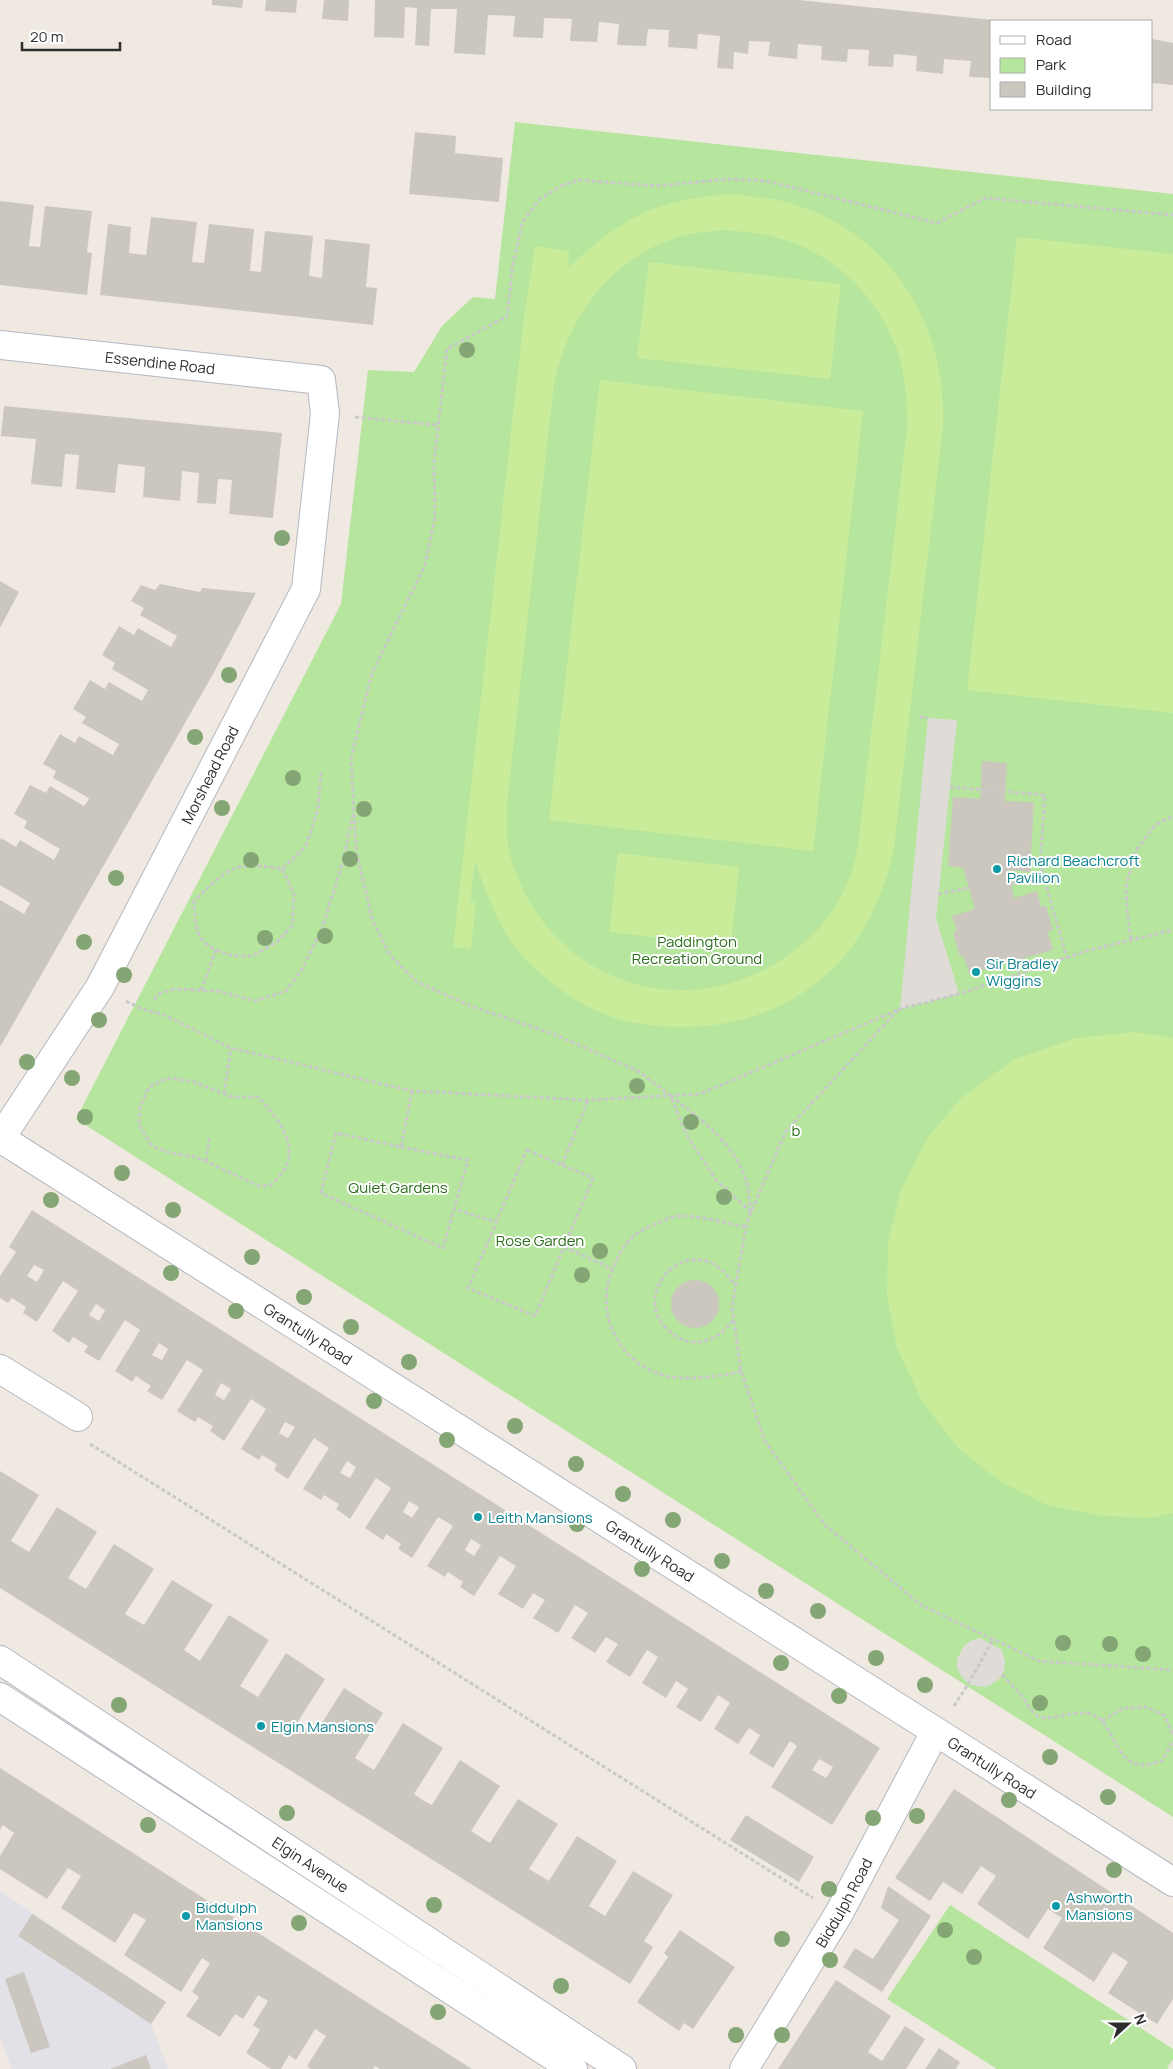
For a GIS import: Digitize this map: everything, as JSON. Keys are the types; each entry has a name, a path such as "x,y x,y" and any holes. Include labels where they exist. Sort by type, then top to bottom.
{"street":[{"name":"Essendine Road","path":"0,345 321,380"},
{"name":"Morshead Road","path":"0,1138 100,987 306,589 325,413 321,380"},
{"name":"Grantully Road","path":"0,1138 1173,1882"},
{"path":"0,1369 80,1428"},
{"name":"Elgin Avenue","path":"0,1660 622,2069"},
{"name":"Elgin Avenue","path":"0,1696 573,2069"},
{"name":"Biddulph Road","path":"744,2069 838,1915 935,1732"}],"path":[{"path":"751,1212 747,1184 737,1158 708,1125 670,1095 638,1071 556,1035 470,1006 417,982 390,955 372,920 356,849 351,758 372,673 425,565 435,517 434,462 447,349 507,316 513,263 523,221 540,199 561,186 579,180 656,186 728,179 766,181 937,223 985,198 1173,215"},
{"path":"325,413 437,425"},
{"path":"920,717 928,718"},
{"path":"282,869 306,846 318,808 321,772"},
{"path":"950,787 1045,795 1040,864 1067,958"},
{"path":"154,999 158,994 166,991 201,990 218,991 255,1001 286,991 302,971 322,930 342,861 354,808"},
{"path":"1131,939 1126,911 1126,886 1136,851 1155,825 1173,816"},
{"path":"244,864 282,869 294,894 292,926 277,942 252,956 230,954 207,946 196,932 194,901 223,873 244,864"},
{"path":"1011,884 1042,876"},
{"path":"938,894 969,888"},
{"path":"142,1009 164,1015 231,1048 412,1091 588,1100 700,1094 900,1009 959,994 1131,939 1173,930"},
{"path":"201,990 216,950"},
{"path":"900,1009 786,1131 746,1227 732,1307 741,1371 765,1441 825,1525 921,1605 1039,1661 1173,1670"},
{"path":"224,1094 231,1048"},
{"path":"166,1078 191,1081 224,1094 232,1097 258,1097 270,1109 284,1129 289,1151 285,1169 271,1184 259,1186 196,1157 170,1153 152,1146 139,1125 140,1107 149,1087 166,1078"},
{"path":"401,1146 412,1091"},
{"path":"670,1095 688,1137 717,1181 751,1212"},
{"path":"562,1165 588,1100"},
{"path":"336,1133 468,1160 454,1209 442,1248 321,1193 336,1133"},
{"path":"206,1161 209,1138"},
{"path":"527,1150 562,1165 593,1178 535,1316 468,1288 527,1150"},
{"path":"454,1209 496,1222"},
{"path":"741,1371 704,1378 663,1376 646,1368 629,1355 613,1334 607,1312 606,1294 612,1269 619,1252 628,1240 639,1231 678,1216 746,1227"},
{"path":"564,1247 612,1269"},
{"path":"734,1319 725,1331 714,1338 700,1342 686,1341 673,1335 663,1325 656,1313 655,1298 658,1285 665,1273 676,1264 690,1260 704,1260 717,1265 728,1274 735,1286"},
{"path":"80,1428 492,1698 838,1915"},
{"path":"935,1732 968,1686 993,1640"},
{"path":"1002,1675 1035,1715 1046,1718 1090,1714 1102,1720 1116,1746 1126,1759 1142,1765 1162,1761 1173,1741"},
{"path":"1102,1720 1123,1708 1147,1707 1165,1716 1173,1736"}],"shaded area":[{"path":"928,718 957,720 936,918 959,994 900,1009"},
{"path":"980,1638 1002,1650 1005,1662 1004,1671 999,1679 989,1686 981,1687 969,1684 961,1676 957,1667 957,1659 964,1646 972,1640"},
{"path":"0,1891 166,2002 151,2024 168,2069 12,2069 0,2036"}],"green space":[{"name":"Paddington Recreation Ground","path":"515,122 1173,194 1173,1817 76,1119 341,604 368,370 414,372 442,326 473,297 495,299"},
{"path":"735,194 776,200 799,206 832,220 862,240 887,263 908,291 924,321 935,354 942,389 943,425 894,849 883,886 868,922 834,968 797,997 773,1009 747,1018 693,1027 665,1027 638,1023 601,1013 568,995 539,972 520,953 504,929 491,903 475,862 470,902 476,903 471,949 453,947 524,317 535,246 569,251 568,268 607,235 644,213 663,205 708,196","holes":["726,230 772,236 800,245 821,256 857,286 885,324 895,345 902,367 907,428 858,845 851,874 838,902 830,914 799,947 758,973 715,987 672,990 630,982 591,965 557,938 530,902 511,858 507,834 508,794 554,384 561,357 585,308 621,268 643,253 668,241 695,233"]},
{"path":"1017,237 1173,254 1173,713 967,690"},
{"path":"649,262 841,284 830,379 637,358"},
{"path":"600,380 863,411 813,851 549,820"},
{"path":"618,853 739,867 731,946 609,932"},
{"path":"1135,1032 1173,1038 1173,1513 1151,1518 1103,1516 1047,1505 1000,1481 958,1448 922,1401 897,1348 887,1296 888,1242 901,1190 928,1137 962,1097 1015,1059 1076,1038"},
{"path":"950,1905 1173,2049 1173,2059 1167,2068 1169,2069 997,2069 887,1999"}],"building":[{"path":"212,0 243,0 242,8 212,5"},
{"path":"266,0 297,0 296,13 265,11"},
{"path":"324,0 349,0 348,21 322,19"},
{"path":"375,0 799,0 992,20 990,20 990,78 969,77 971,61 944,59 943,74 916,71 917,56 894,54 893,67 868,66 869,50 848,49 847,62 821,60 822,46 798,44 797,59 768,56 770,42 749,41 748,54 734,52 733,69 717,68 720,36 698,34 697,49 668,47 669,30 648,29 646,46 617,45 619,24 599,22 597,42 570,41 572,19 544,18 543,38 513,37 515,16 488,15 485,55 454,53 457,9 431,9 429,46 415,45 417,8 405,7 404,38 374,37"},
{"path":"1153,39 1173,43 1173,85 1153,83"},
{"path":"415,132 456,136 455,153 503,158 499,202 409,194"},
{"path":"0,201 34,205 29,246 40,247 45,206 92,211 87,252 92,253 87,295 0,285"},
{"path":"151,217 197,222 192,262 204,263 209,224 254,229 250,271 261,272 265,231 313,236 309,276 322,278 325,239 370,244 366,287 377,288 373,325 100,295 108,224 131,227 129,253 146,255"},
{"path":"4,406 282,433 273,518 229,514 232,480 218,479 216,504 197,503 199,473 182,471 180,501 143,497 145,467 118,464 115,493 76,489 79,455 65,454 62,487 31,484 36,439 1,436"},
{"path":"0,581 19,592 0,628"},
{"path":"160,584 200,592 202,588 256,593 217,667 0,1047 0,900 24,914 30,903 0,885 0,840 1,838 16,847 20,840 54,860 60,849 24,828 27,821 14,814 30,785 46,793 50,786 84,806 87,802 89,798 53,778 56,771 43,764 60,734 75,743 79,736 113,755 119,744 82,723 86,717 73,709 90,680 105,689 109,682 142,701 148,690 112,669 115,663 102,655 119,626 134,635 138,628 171,647 177,636 140,615 144,608 131,601 141,585 155,590"},
{"name":"Richard Beachcroft Pavilion","path":"982,761 1007,763 1005,801 1034,802 1030,872 1008,870 1014,898 1037,891 1041,907 1046,905 1053,930 1048,932 1053,950 969,974 964,956 960,957 953,932 957,931 952,916 975,909 963,868 948,866 953,797 980,799"},
{"name":"Leith Mansions","path":"32,1210 880,1748 832,1825 771,1787 797,1746 790,1741 773,1768 749,1753 760,1735 749,1728 738,1744 714,1729 730,1703 718,1695 701,1722 676,1707 688,1689 676,1681 666,1698 642,1683 658,1657 647,1650 630,1677 606,1662 618,1644 606,1637 595,1653 571,1638 588,1613 575,1605 558,1633 533,1618 545,1600 533,1593 523,1609 498,1594 516,1566 500,1556 474,1596 460,1587 463,1582 448,1572 445,1577 427,1566 453,1526 438,1517 412,1558 398,1549 401,1544 386,1534 383,1540 365,1528 391,1488 376,1478 350,1519 336,1509 339,1504 324,1495 321,1500 303,1489 329,1448 314,1438 288,1479 274,1470 277,1464 262,1455 259,1460 241,1449 266,1409 251,1399 224,1441 210,1431 213,1426 198,1417 195,1422 177,1411 203,1370 187,1360 162,1400 147,1391 151,1386 136,1376 132,1382 115,1371 140,1330 125,1320 99,1361 84,1352 88,1346 73,1337 69,1343 52,1331 78,1291 63,1281 37,1322 23,1313 26,1307 12,1298 8,1303 0,1298 0,1276 16,1252 9,1247","holes":["34,1265 44,1270 37,1282 27,1276","96,1304 105,1310 99,1321 89,1315","159,1343 168,1349 162,1360 152,1355","221,1383 231,1389 224,1400 215,1395","285,1422 295,1427 288,1438 279,1433","347,1461 356,1467 350,1478 340,1473","409,1501 419,1507 412,1518 403,1512","471,1539 481,1545 474,1556 465,1550","819,1759 833,1767 826,1778 812,1770"]},
{"path":"695,1280 704,1282 712,1287 717,1295 719,1304 717,1313 712,1321 704,1326 695,1328 686,1326 678,1321 673,1313 671,1304 673,1295 678,1287 686,1282"},
{"name":"Elgin Mansions","path":"0,1471 39,1495 11,1541 29,1552 57,1507 97,1532 68,1578 86,1589 114,1544 154,1569 125,1614 144,1625 172,1580 213,1605 184,1650 200,1661 229,1615 269,1640 240,1686 258,1697 286,1653 325,1679 297,1723 315,1734 344,1688 383,1713 355,1758 374,1770 403,1723 443,1748 414,1794 424,1801 432,1805 460,1760 500,1786 471,1831 490,1843 518,1799 558,1824 529,1869 549,1881 577,1836 617,1861 589,1906 605,1916 633,1871 673,1895 644,1941 653,1947 630,1984 0,1588"},
{"name":"Biddulph Mansions","path":"0,1768 472,2069 380,2069 375,2066 373,2069 311,2069 307,2066 326,2036 315,2029 296,2060 289,2055 281,2069 271,2069 246,2053 260,2030 253,2025 268,2001 258,1995 243,2019 235,2014 220,2037 186,2016 199,1997 192,1992 210,1963 202,1958 181,1992 124,1955 146,1920 134,1913 115,1943 61,1908 81,1876 68,1868 47,1899 0,1869 0,1856 14,1833 3,1825 0,1830"},
{"name":"Ashworth Mansions","path":"954,1789 1173,1933 1173,1999 1157,2024 1108,1993 1128,1962 1113,1952 1094,1982 1043,1948 1062,1918 1048,1909 1028,1939 977,1904 996,1876 981,1866 962,1894 943,1882 930,1901 895,1878"},
{"path":"746,1815 814,1857 799,1882 730,1840"},
{"path":"888,1886 931,1916 882,1992 843,1967 855,1948 873,1959 899,1920 881,1908"},
{"path":"32,1914 166,2002 151,2024 18,1936"},
{"path":"680,1930 735,1967 693,2029 684,2023 679,2031 637,2002 668,1957 664,1953"},
{"path":"24,1972 50,2047 31,2053 5,1979"},
{"path":"836,1980 891,2016 868,2052 882,2061 905,2026 925,2039 906,2069 778,2069"},
{"path":"939,2048 960,2062 956,2069 925,2069"},
{"path":"146,2055 151,2069 110,2069"}],"place":[{"name":"Richard Beachcroft Pavilion","path":"997,869"},
{"name":"Sir Bradley Wiggins","path":"976,972"},
{"name":"Leith Mansions","path":"478,1517"},
{"name":"Elgin Mansions","path":"261,1726"},
{"name":"Ashworth Mansions","path":"1056,1906"},
{"name":"Biddulph Mansions","path":"186,1916"}],"park label":[{"name":"b","path":"796,1130"},
{"name":"Quiet Gardens","path":"398,1187"},
{"name":"Rose Garden","path":"540,1240"}]}
